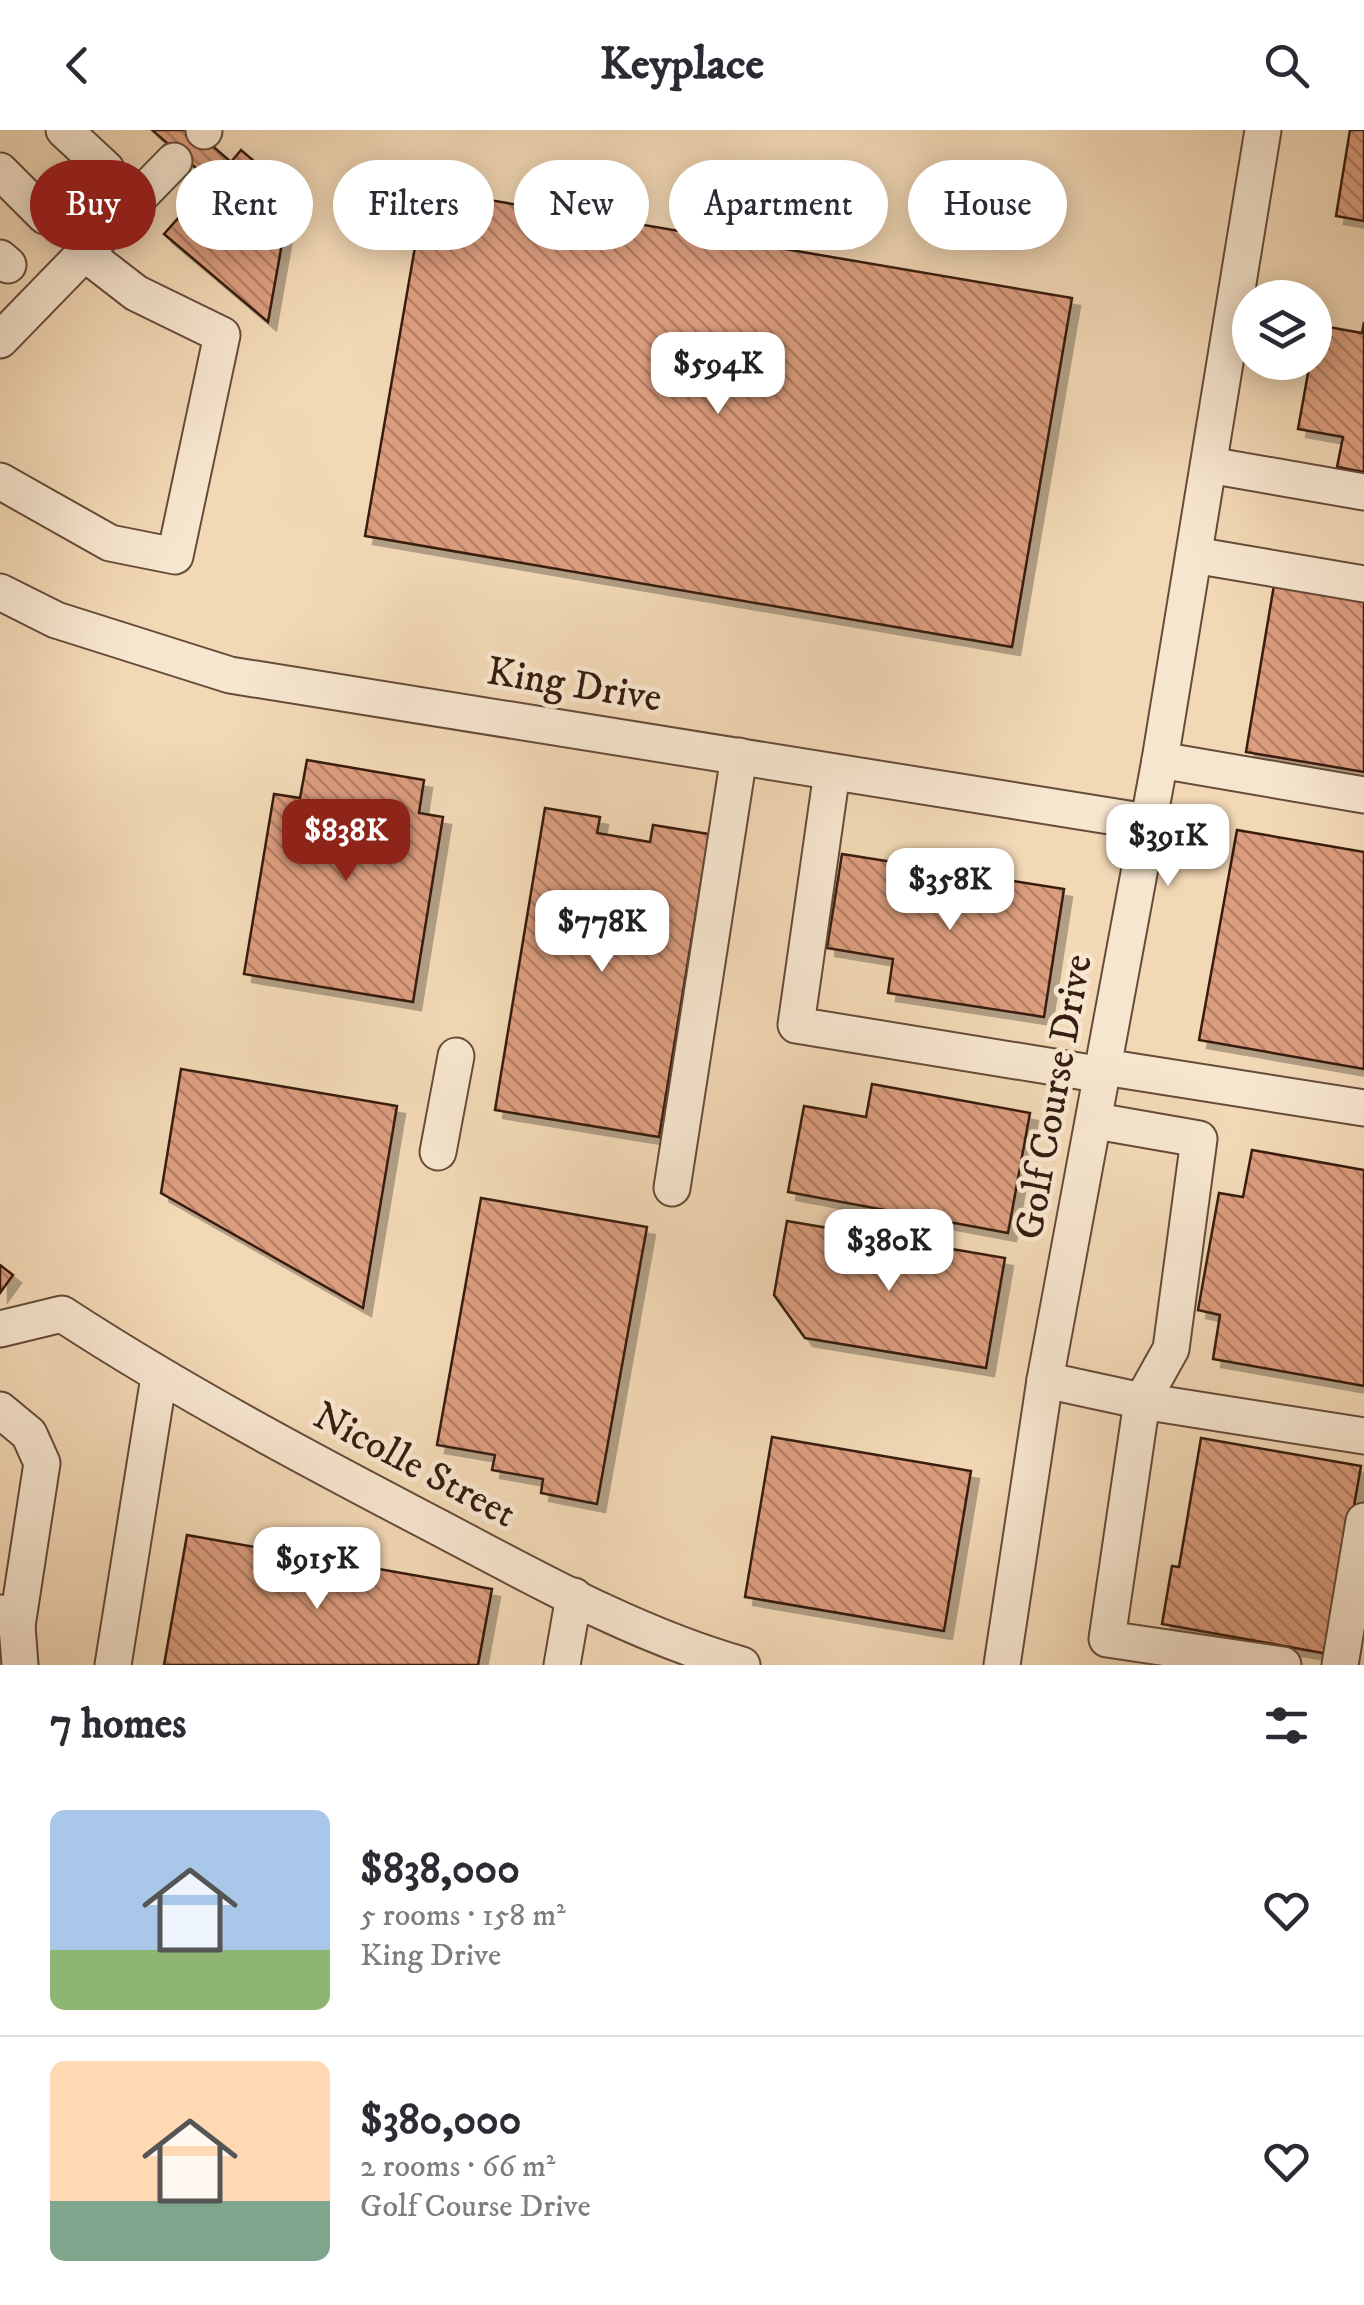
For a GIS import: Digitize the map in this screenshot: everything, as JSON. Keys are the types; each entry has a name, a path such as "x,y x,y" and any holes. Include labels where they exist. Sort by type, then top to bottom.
{"street":[{"path":"64,130 97,160"},
{"name":"Golf Course Drive","path":"1002,1665 1045,1380 1160,760 1263,130"},
{"path":"0,340 174,161"},
{"path":"0,171 30,201"},
{"path":"0,481 110,543 174,556 222,335 136,293 83,252"},
{"path":"1208,465 1364,492"},
{"path":"1194,555 1364,584"},
{"name":"King Drive","path":"0,592 73,626 230,676 1146,822"},
{"path":"672,1188 739,756"},
{"path":"1160,760 1364,794"},
{"path":"832,772 796,1024 1364,1108"},
{"path":"438,1152 456,1056"},
{"path":"1096,1121 1199,1139 1171,1349 1142,1401 1108,1639 1282,1665"},
{"name":"Nicolle Street","path":"0,1329 62,1314 159,1377 574,1596 742,1665"},
{"path":"114,1665 159,1377"},
{"path":"1045,1380 1142,1401 1364,1436"},
{"path":"0,1410 29,1434 42,1463 9,1619 20,1665"},
{"path":"1340,1665 1364,1522"},
{"path":"562,1665 574,1596"}],"building":[{"path":"152,130 194,130 229,160 187,160"},
{"path":"1350,130 1364,130 1364,221 1336,216"},
{"path":"241,150 253,160 233,160"},
{"path":"494,201 514,204 514,250 649,250 649,226 669,229 669,250 791,250 1072,298 1012,647 365,536 414,250 494,250"},
{"path":"176,220 176,244 164,234"},
{"path":"183,250 281,250 268,322"},
{"path":"1364,322 1364,472 1337,467 1343,437 1298,429 1307,380 1332,380 1332,328 1362,333"},
{"path":"1274,585 1364,600 1364,772 1246,752"},
{"path":"307,760 424,780 419,813 443,817 413,1002 244,974 274,794 300,798"},
{"path":"545,808 600,817 597,833 650,842 653,825 709,834 659,1137 495,1110"},
{"path":"1237,830 1364,852 1364,1069 1199,1040"},
{"path":"842,854 1064,889 1044,1017 888,993 893,959 827,948"},
{"path":"181,1069 397,1106 363,1308 161,1193"},
{"path":"872,1084 1030,1113 1008,1233 788,1192 804,1106 866,1117"},
{"path":"1252,1150 1364,1170 1364,1386 1213,1359 1220,1315 1198,1310 1219,1193 1243,1197"},
{"path":"481,1198 647,1227 597,1504 541,1493 543,1479 492,1470 495,1455 437,1445"},
{"path":"787,1221 1005,1258 986,1368 805,1338 774,1295"},
{"path":"0,1265 13,1275 0,1293"},
{"path":"772,1437 971,1471 944,1631 745,1597"},
{"path":"1201,1438 1361,1466 1328,1654 1162,1624 1172,1566 1179,1567"},
{"path":"187,1535 492,1589 478,1665 164,1665"}]}
